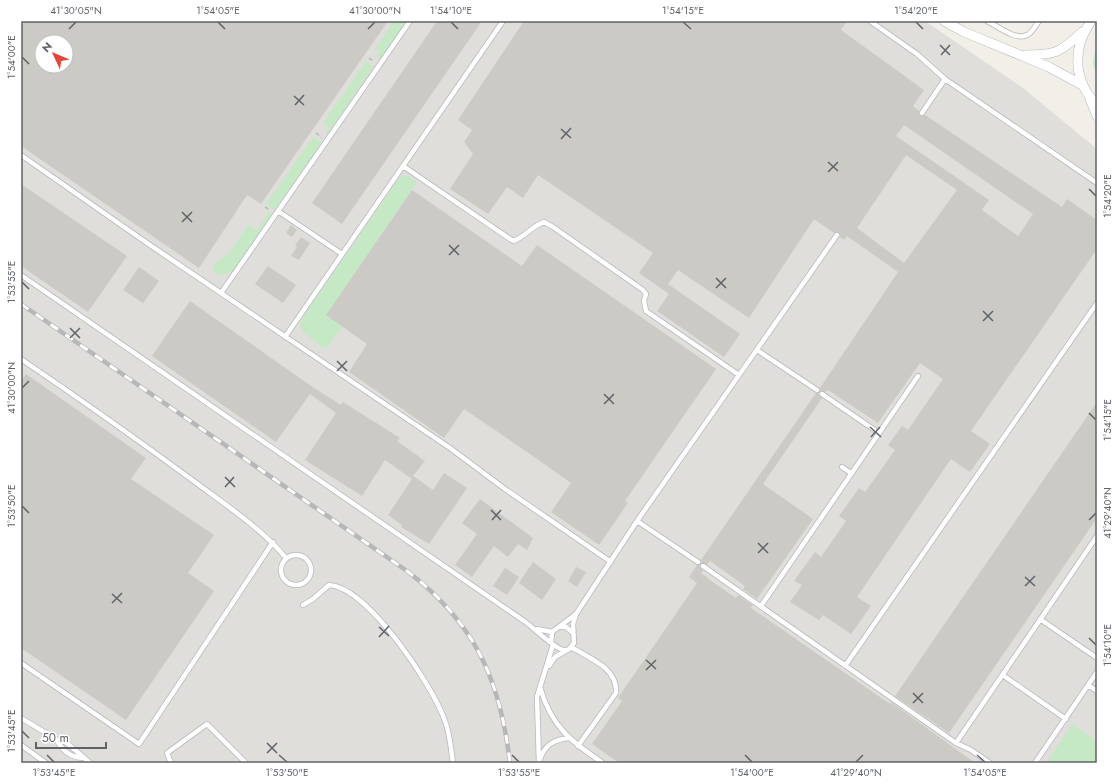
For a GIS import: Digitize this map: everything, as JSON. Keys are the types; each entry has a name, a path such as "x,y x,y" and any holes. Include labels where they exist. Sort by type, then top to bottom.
{"street":[{"path":"944,21 964,32 1049,67 1082,85"},
{"path":"1091,21 1078,46 1077,64 1082,85 1097,116"},
{"path":"1021,55 1050,55 1069,45 1085,30"},
{"path":"1088,96 1097,104"}],"lane":[{"path":"221,293 410,21"},
{"path":"285,337 503,21"},
{"path":"870,21 917,54 945,79 1097,183"},
{"path":"987,21 1008,32 1023,37 1029,35 1039,21"},
{"path":"922,113 945,79"},
{"path":"21,155 285,337 450,448 505,489 611,562"},
{"path":"403,166 513,241 520,238 536,224 544,222 643,290 646,294 644,301 646,312 739,375"},
{"path":"276,212 342,254"},
{"path":"535,628 552,632 561,627 576,614 637,521 837,235"},
{"path":"21,275 535,628 552,644 564,650"},
{"path":"845,666 1097,303"},
{"path":"757,350 817,390"},
{"path":"21,359 126,431 273,542 286,558"},
{"path":"761,606 918,376"},
{"path":"822,394 879,433"},
{"path":"842,467 851,473"},
{"path":"637,521 698,562"},
{"path":"956,744 1004,676 1040,619 1097,536"},
{"path":"21,663 139,744 273,542"},
{"path":"298,555 304,558 310,569 307,580 297,584 287,582 281,573 281,568 286,558 298,555"},
{"path":"703,566 956,744 971,750 990,763"},
{"path":"303,605 313,599 329,584 336,585 350,593 379,618 408,653 431,690 445,720 453,763"},
{"path":"547,668 564,650 571,646 574,637 573,633 576,614"},
{"path":"1040,619 1097,658"},
{"path":"561,627 566,627 573,633"},
{"path":"552,632 552,644 547,668 539,685 536,707 539,763 549,744 559,739 568,738"},
{"path":"571,646 609,670 616,684 616,693 578,746"},
{"path":"1035,763 1097,672"},
{"path":"1004,676 1066,719"},
{"path":"539,685 548,710 558,727 568,738 603,763"},
{"path":"1088,685 1097,691"},
{"path":"21,718 56,739 67,743 90,763"},
{"path":"171,763 167,753 207,724 246,763"},
{"path":"56,739 62,749 72,757 84,758"},
{"path":"21,745 46,763"}],"path":[{"path":"369,58 376,64"},
{"path":"316,133 324,140"},
{"path":"265,207 276,212"}],"shaded area":[{"path":"21,21 925,21 1023,88 1097,149 1097,763 21,763"}],"green space":[{"path":"394,21 406,21 380,60 376,57 380,52 375,49"},
{"path":"1097,42 1097,79 1093,62"},
{"path":"366,61 373,67 328,134 325,132 329,128 323,123"},
{"path":"313,137 322,143 275,210 266,204"},
{"path":"408,176 417,182 326,315 343,326 328,346 324,348 304,333 300,325 303,317 400,177"},
{"path":"269,212 272,214 233,271 221,275 215,274 212,269 215,263 229,253 248,225 257,230"},
{"path":"1072,724 1097,741 1097,763 1046,763"}],"building":[{"path":"21,21 388,21 261,204 247,195 199,268 21,146"},
{"path":"437,21 482,21 342,224 312,203"},
{"path":"524,21 847,21 841,30 924,90 913,106 919,111 920,116 925,115 1062,207 1067,199 1097,220 1097,249 971,431 990,444 970,472 951,459 857,597 871,606 851,634 823,615 819,620 790,602 802,585 794,581 815,552 821,557 846,521 839,516 859,488 865,492 895,450 888,445 902,426 908,430 943,379 920,363 878,423 828,390 826,392 821,391 820,388 898,272 847,236 844,240 840,237 839,232 834,233 814,219 749,318 678,270 668,284 740,334 724,357 657,311 669,294 639,273 653,253 538,175 523,198 507,187 488,214 450,189 473,154 464,142 472,130 458,120","holes":["904,125 1033,214 1018,236 982,210 989,200 896,136","906,155 957,190 904,263 857,228"]},
{"path":"21,184 127,256 88,312 21,266"},
{"path":"412,190 522,266 537,245 716,369 625,501 628,503 599,545 551,512 571,483 530,454 464,409 444,438 349,372 367,344 326,315"},
{"path":"291,225 297,230 292,237 286,233"},
{"path":"301,237 310,243 299,260 291,256 297,247 295,245"},
{"path":"268,266 296,285 283,303 255,284"},
{"path":"139,267 159,281 143,303 123,290"},
{"path":"190,301 314,388 341,405 343,402 400,438 397,441 425,461 413,476 433,490 444,473 467,488 429,544 401,527 402,525 388,515 412,479 385,460 362,496 305,460 336,413 310,394 276,442 152,356"},
{"path":"26,374 146,458 131,479 214,535 188,573 214,591 126,720 21,648 21,381"},
{"path":"816,393 818,393 822,398 763,484 813,519 757,599 743,589 745,586 710,561 707,565 702,563 701,560"},
{"path":"1097,402 1097,518 949,733 895,696"},
{"path":"480,499 533,538 527,550 518,544 508,557 494,546 472,577 455,565 477,534 462,523"},
{"path":"533,562 556,579 542,600 519,583"},
{"path":"697,565 699,565 703,571 701,573 717,585 736,598 738,595 753,605 751,608 890,704 891,702 975,763 619,763 592,744 622,701 618,698 697,583 689,577"},
{"path":"576,567 586,572 577,587 568,581"},
{"path":"505,568 519,577 507,595 493,586"}],"railway":[{"path":"21,304 407,571 431,591 467,632 480,655 491,679 499,705 510,763"}]}
